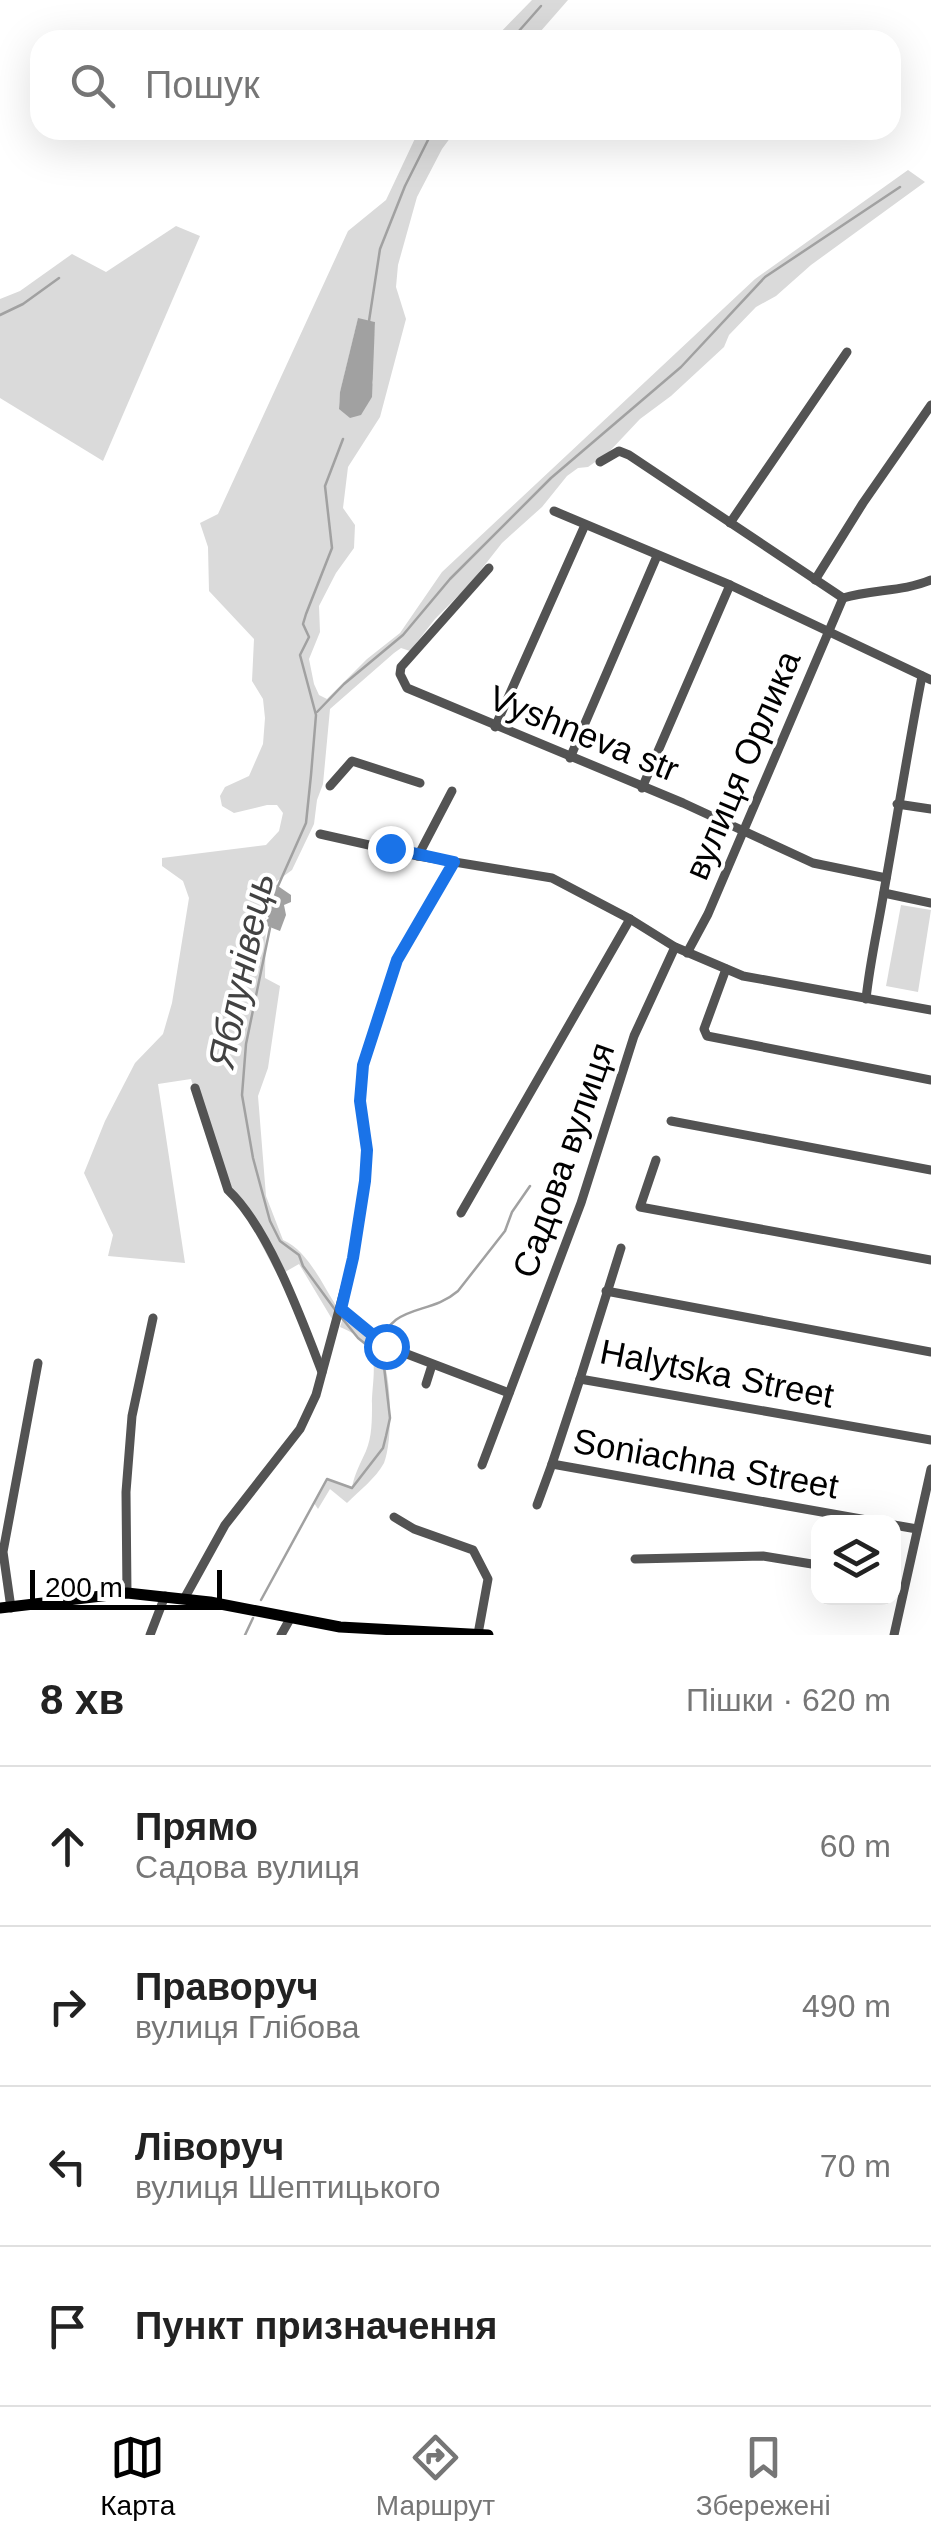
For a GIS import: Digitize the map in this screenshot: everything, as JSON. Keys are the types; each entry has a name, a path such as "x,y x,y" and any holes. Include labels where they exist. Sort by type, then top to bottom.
{"main road":[{"path":"6,1608 126,1593 184,1599 340,1631 488,1635"}],"street":[{"path":"730,523 847,352"},
{"path":"815,580 931,405"},
{"path":"600,462 618,451 629,455 842,598 912,587 931,580"},
{"path":"554,511 730,585 926,678 897,804 866,998"},
{"path":"495,727 585,525"},
{"path":"570,758 656,556"},
{"name":"Vyshneva str","path":"488,568 401,667 407,688 813,862 886,878"},
{"path":"642,788 730,585"},
{"name":"вулиця Орлика","path":"687,952 708,914 842,598"},
{"path":"330,786 352,760 420,782"},
{"path":"418,856 452,790"},
{"path":"897,804 931,809"},
{"path":"320,834 418,856 552,878 675,948 726,970 931,1010"},
{"path":"184,1599 226,1525 300,1428 323,1375 353,1258 365,1181 367,1150 360,1101 363,1065 397,960 454,862"},
{"path":"884,893 931,903"},
{"path":"462,1213 630,919"},
{"name":"Садова вулиця","path":"482,1465 582,1203 604,1122 634,1036 675,948"},
{"path":"726,970 704,1029 707,1036 931,1080"},
{"path":"195,1088 228,1190 241,1202 270,1252 323,1375"},
{"path":"672,1121 931,1170"},
{"path":"656,1160 640,1207 931,1260"},
{"name":"Halytska Street","path":"622,1248 580,1379 931,1440"},
{"path":"606,1291 931,1352"},
{"path":"339,1314 386,1346 509,1393"},
{"path":"126,1593 126,1492 132,1416 153,1318"},
{"path":"6,1608 3,1552 38,1363"},
{"path":"426,1384 432,1365"},
{"name":"Soniachna Street","path":"580,1379 552,1464 839,1515"},
{"path":"537,1505 552,1464"},
{"path":"893,1634 931,1469"},
{"path":"0,1489 16,1488"},
{"path":"394,1516 414,1530 473,1550 488,1580 478,1634"},
{"path":"901,1526 916,1529"},
{"path":"635,1559 762,1556 811,1564"},
{"path":"901,1580 906,1582"},
{"path":"150,1635 165,1596"},
{"path":"280,1635 290,1619"}],"shaded area":[{"path":"532,0 568,0 542,30 503,30"},
{"path":"414,140 449,140 417,197 398,265 396,287 406,319 380,417 348,467 343,508 355,525 354,548 319,606 320,632 309,659 314,684 319,695 327,699 400,633 442,572 755,279 908,170 925,182 811,265 776,296 756,307 729,335 724,347 640,419 608,453 567,476 542,507 502,543 410,651 401,648 394,653 330,709 323,784 314,824 292,870 277,881 266,905 265,978 280,986 268,1068 258,1096 266,1196 283,1240 307,1260 337,1307 332,1319 299,1264 278,1276 240,1204 223,1187 191,1079 158,1084 185,1263 108,1256 113,1235 84,1173 135,1063 163,1034 172,1003 189,898 183,881 162,866 162,858 266,845 279,831 283,813 277,805 234,813 222,806 220,796 225,787 249,776 263,744 265,718 263,699 252,681 254,639 209,591 208,547 200,523 218,514 348,231 386,200","holes":["358,319 375,322 373,383 339,409"]},
{"path":"176,226 200,236 103,461 0,398 0,299 20,291 72,254 106,272"},
{"path":"358,318 375,322 372,397 361,415 350,418 339,409 340,392"},
{"path":"275,884 291,895 291,902 284,905 286,915 280,931 262,924 269,918 271,907 267,903"},
{"path":"901,905 931,910 918,992 886,986"},
{"path":"344,1315 373,1344 385,1364 389,1440 384,1463 367,1484 347,1503 330,1489 318,1509 314,1503 327,1479 352,1487 371,1434 373,1359 364,1342 340,1327"}],"waterway":[{"name":"Яблунівець","path":"520,30 541,6"},
{"name":"Яблунівець","path":"369,321 380,249 428,140"},
{"path":"317,712 403,635 450,579 551,478 681,367 765,277 900,187"},
{"path":"0,315 59,278"},
{"name":"Яблунівець","path":"278,886 306,823 316,715 300,655 309,637 303,624 332,548 325,486 343,439"},
{"name":"Яблунівець","path":"270,928 246,1044 242,1095 270,1221 280,1241 299,1255 336,1311"},
{"path":"378,1349 384,1334 401,1316 458,1291 505,1231 512,1212 530,1186"},
{"name":"Яблунівець","path":"261,1600 327,1479 352,1488 383,1448 390,1418 383,1358 358,1338 341,1317"},
{"name":"Яблунівець","path":"245,1635 253,1618"}],"route":[{"path":"386,1346 341,1309 365,1181 367,1150 360,1080 397,960 454,862 390,848"}]}
